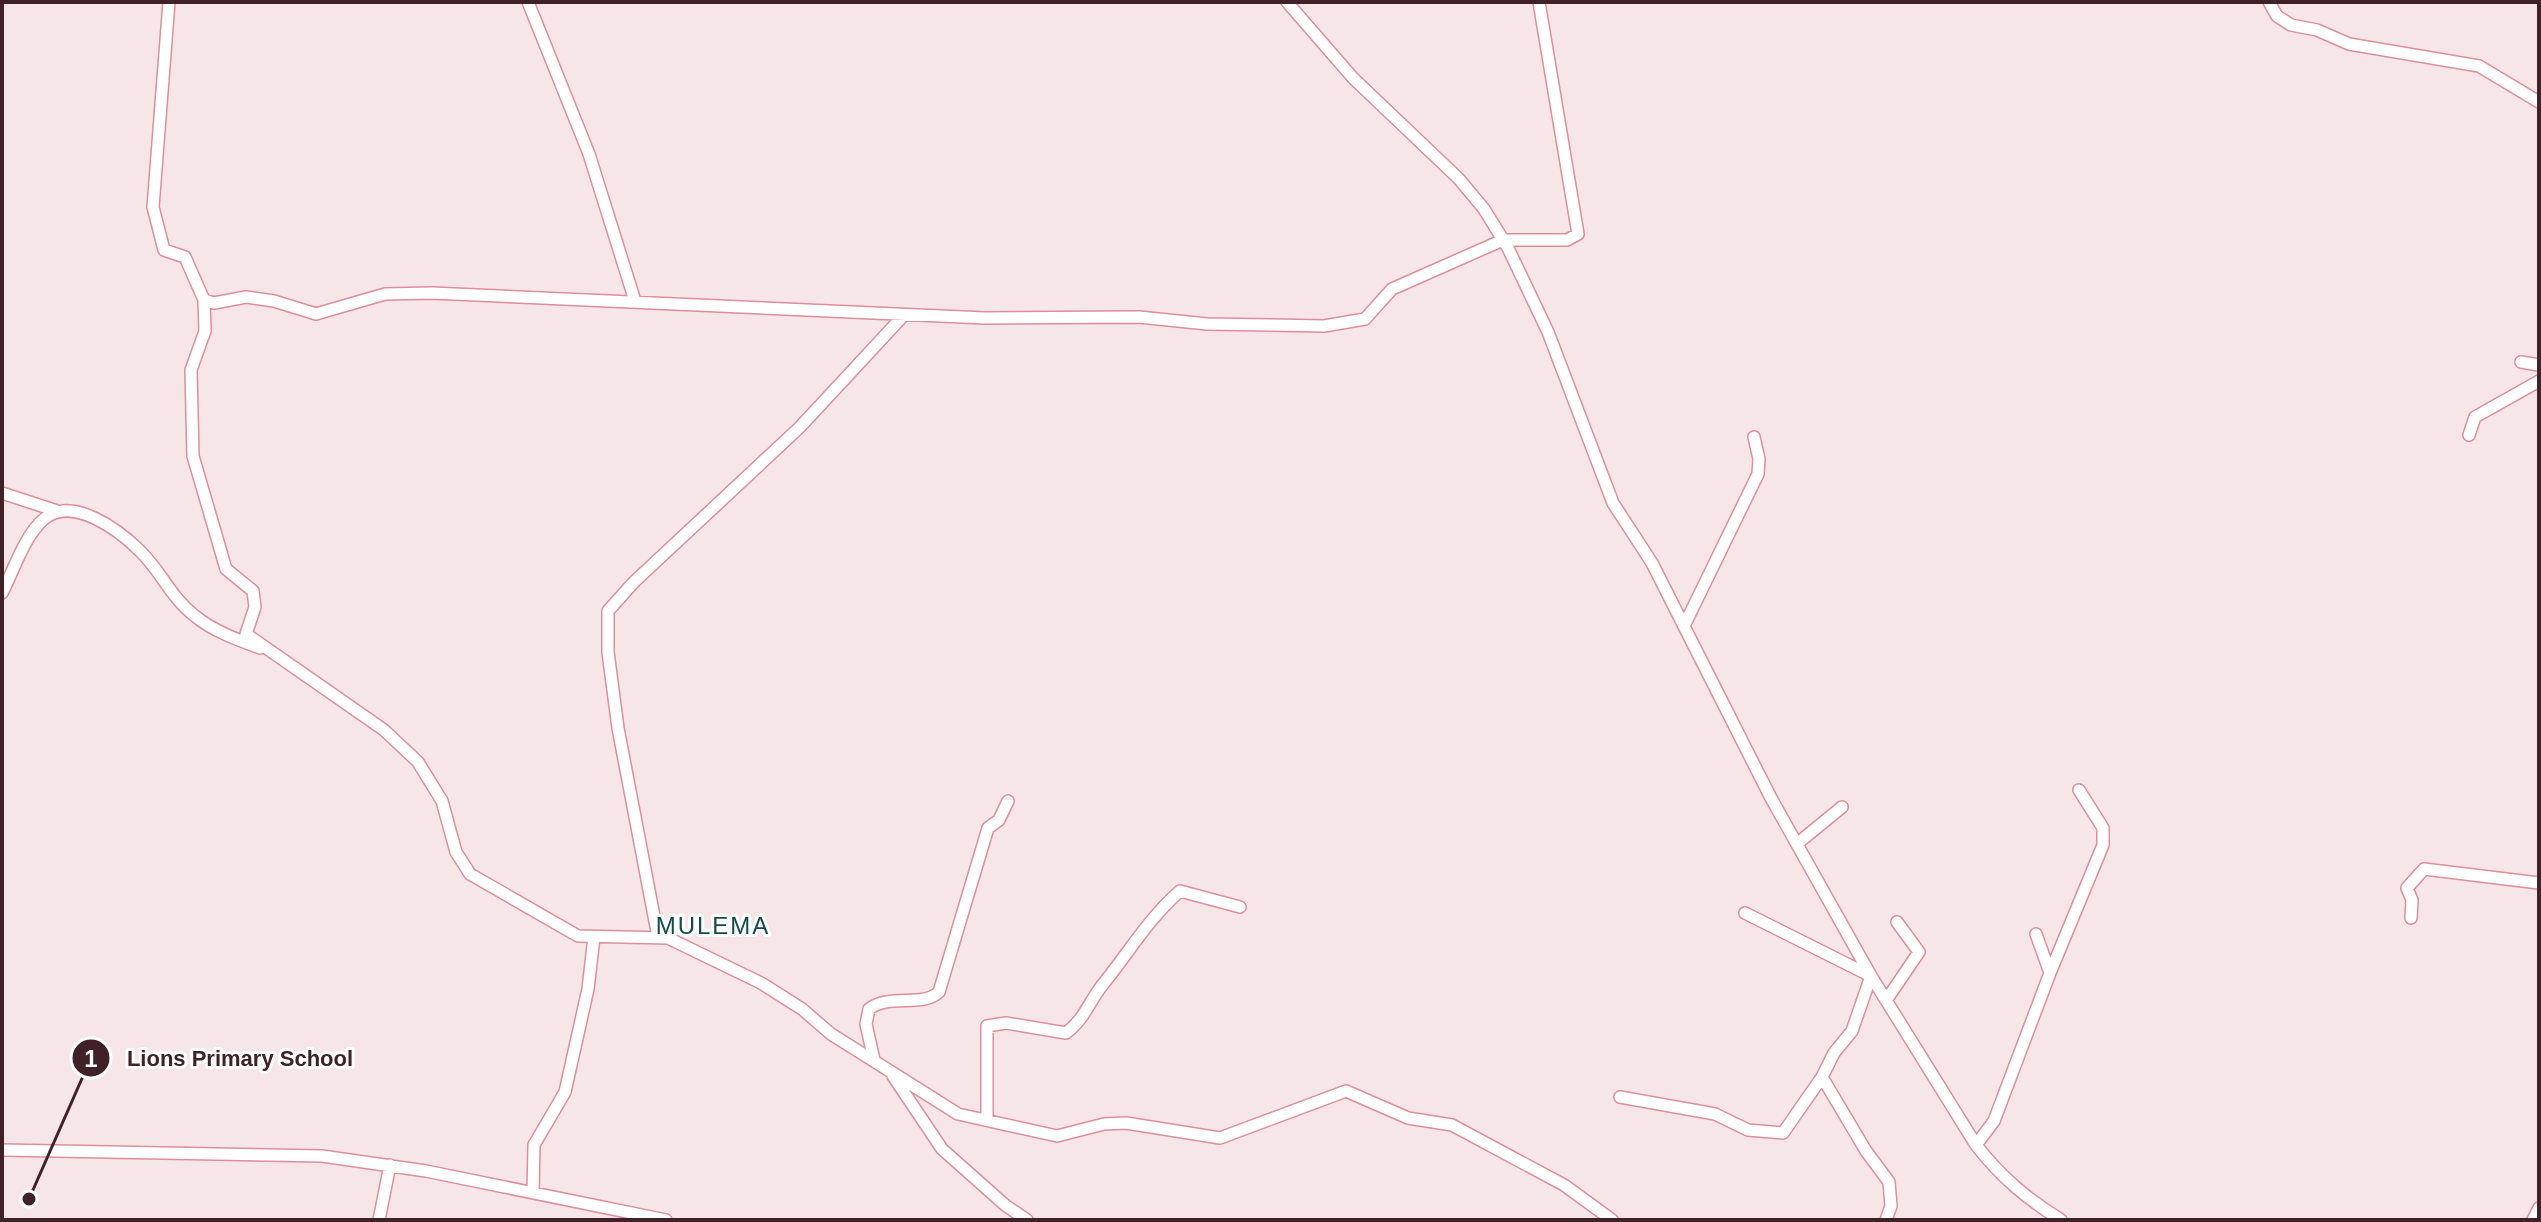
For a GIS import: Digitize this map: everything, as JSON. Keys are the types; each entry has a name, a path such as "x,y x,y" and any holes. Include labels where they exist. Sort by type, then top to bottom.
{"street":[{"path":"169,2 153,207 164,250 185,257 204,300 205,331 191,370 193,456 226,569 253,591 255,607 246,634 384,730 418,762 442,801 456,852 470,874 566,930 594,937 658,937 775,990 831,1034 958,1114 1057,1136 1088,1131 1104,1124 1126,1123 1220,1138 1346,1091 1408,1118 1452,1125 1564,1185 1612,1220"},
{"path":"528,2 596,173 605,215 635,301"},
{"path":"1287,2 1353,78 1459,179 1484,209 1503,240 1548,332 1613,503 1652,563 1871,976 1976,1145 2011,1186 2061,1220"},
{"path":"204,300 214,303 246,297 274,301 316,314 385,294 635,301 904,315 1139,317 1207,324 1349,323 1372,313 1392,289 1503,240 1567,240 1578,234 1539,2"},
{"path":"2269,2 2277,16 2291,25 2317,30 2349,44 2479,66 2539,102"},
{"path":"658,937 618,728 608,652 608,611 634,582 800,427 904,315"},
{"path":"2521,362 2539,365"},
{"path":"2469,435 2475,417 2539,381"},
{"path":"1684,626 1758,474 1759,459 1754,437"},
{"path":"2,493 57,511 72,510 100,521 140,551 176,600 196,618 242,642 273,652"},
{"path":"2,593 33,531 57,511"},
{"path":"1976,1145 1994,1121 2103,845 2103,828 2079,790"},
{"path":"874,1060 866,1024 869,1009 883,1001 929,998 939,992 957,942 988,828 999,820 1008,801"},
{"path":"1798,843 1842,807"},
{"path":"2411,918 2412,900 2407,888 2424,869 2539,883"},
{"path":"987,1118 987,1026 1006,1023 1066,1033 1083,1020 1094,997 1118,969 1139,933 1180,891 1240,907"},
{"path":"1745,913 1871,976"},
{"path":"1887,999 1919,952 1897,922"},
{"path":"2036,934 2050,973"},
{"path":"533,1193 534,1145 565,1092 588,989 594,937"},
{"path":"1620,1097 1715,1114 1748,1130 1783,1133 1822,1077 1834,1053 1852,1031 1871,976"},
{"path":"890,1071 942,1149 1005,1205 1027,1220"},
{"path":"1822,1077 1866,1151 1889,1182 1891,1206 1886,1220"},
{"path":"2,1150 309,1156 390,1165 666,1220"},
{"path":"379,1220 390,1165"},
{"path":"2533,1220 2539,1208"}],"place":[{"name":"Lions Primary School","path":"29,1199"}],"district":[{"name":"MULEMA","path":"713,926"}]}
